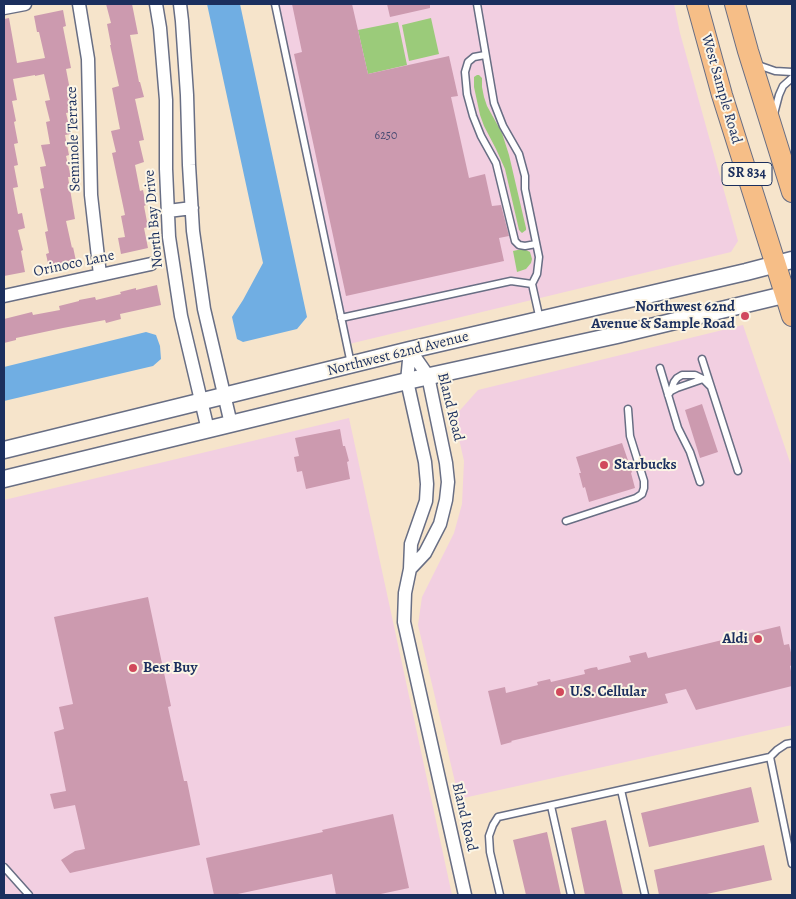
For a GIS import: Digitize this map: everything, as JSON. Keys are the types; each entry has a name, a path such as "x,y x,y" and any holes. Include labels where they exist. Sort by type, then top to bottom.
{"main road":[{"name":"West Sample Road","path":"697,4 722,96 784,262 792,316"},
{"name":"SR 834","path":"735,4 792,192"}],"street":[{"path":"4,8 25,4"},
{"name":"Seminole Terrace","path":"79,4 88,59 92,195 100,275"},
{"name":"North Bay Drive","path":"156,4 166,100 166,169 169,237 181,316 208,430"},
{"path":"180,4 184,39 193,231 204,308 231,424"},
{"path":"168,211 192,208"},
{"name":"Northwest 62nd Avenue","path":"4,450 410,350 784,262"},
{"name":"Orinoco Lane","path":"4,296 151,264"},
{"name":"Northwest 62nd Avenue","path":"4,479 428,376 617,335 789,294"},
{"name":"Bland Road","path":"410,350 428,376 446,463 448,482 440,524 425,553 410,569"},
{"name":"Bland Road","path":"410,350 407,381 425,462 427,484 426,501 411,544 410,569 405,593 404,622 465,895"}],"lane":[{"path":"274,4 351,365"},
{"path":"477,4 494,103 503,126 519,154 525,176 525,189 539,256 538,274 532,284 540,320"},
{"path":"485,55 468,62 465,72 467,94 481,136 496,163 515,241 518,245 536,244"},
{"path":"752,63 775,71 792,72"},
{"path":"771,124 783,86 792,78"},
{"path":"341,318 511,281 532,284"},
{"path":"702,359 738,471"},
{"path":"660,368 670,393 678,428 690,452 700,482"},
{"path":"670,393 674,382 682,375 695,375 703,379 711,387"},
{"path":"670,393 685,385 703,379"},
{"path":"566,521 636,498 642,494 644,480 630,436 628,409"},
{"path":"500,895 490,852 489,836 492,825 498,817 770,758 777,750 786,744 792,743"},
{"path":"770,758 792,864"},
{"path":"622,790 645,895"},
{"path":"551,806 571,895"},
{"path":"4,867 29,895"}],"shaded area":[{"path":"276,4 674,4 680,33 738,241 731,252 349,344"},
{"path":"743,325 792,468 792,725 459,799 418,625 422,597 454,533 462,504 464,461 454,417 478,390"},
{"path":"349,418 452,895 4,895 4,500"}],"green space":[{"path":"431,18 439,54 409,61 402,25"},
{"path":"398,22 407,65 368,74 358,30"},
{"path":"477,75 482,78 482,87 487,106 502,133 509,155 526,228 522,233 519,230 505,169 480,115 474,87 474,77"},
{"path":"522,249 530,252 532,259 526,269 517,272 513,251"}],"water":[{"path":"207,4 240,4 307,317 297,329 243,342 237,339 232,317 263,263"},
{"path":"146,332 156,335 160,346 161,359 153,366 4,401 4,367"}],"building":[{"path":"106,4 132,4 138,34 130,35 139,82 144,97 135,99 144,140 139,141 144,162 135,165 140,191 143,190 146,205 144,206 148,227 144,228 148,248 121,254 118,238 125,237 121,216 125,215 112,153 116,152 111,131 120,129 112,88 119,86 110,45 107,24 111,23"},
{"path":"292,4 352,4 368,74 449,56 458,96 451,97 469,178 485,174 492,206 501,205 509,236 499,238 504,261 346,296 294,54 302,52"},
{"path":"387,4 430,4 430,8 390,17"},
{"path":"63,10 66,26 63,27 71,68 66,69 70,90 67,91 72,112 66,113 71,134 65,135 69,155 66,156 71,177 68,177 75,219 66,221 76,261 49,268 46,254 49,253 45,232 48,231 40,189 44,188 40,167 46,166 41,145 50,144 46,122 50,121 45,101 50,100 44,74 13,79 17,100 12,101 18,143 14,144 18,165 14,166 18,187 13,188 18,214 22,213 25,228 18,230 23,250 21,251 25,272 4,276 4,19 9,18 17,63 45,58 34,16"},
{"path":"157,285 161,305 120,314 121,319 106,323 105,320 63,328 16,338 16,340 4,343 4,319 32,312 33,315 60,310 59,306 79,300 95,297 96,300 136,288 136,290"},
{"path":"702,404 718,452 700,458 685,410"},
{"path":"340,429 343,446 345,446 349,461 347,462 350,479 306,489 302,471 297,472 294,457 299,456 295,438"},
{"path":"622,443 632,472 635,488 589,502 585,487 583,488 576,457"},
{"path":"148,597 171,706 168,707 184,781 187,781 200,845 70,873 61,860 75,851 85,849 75,805 54,809 50,794 66,791 54,732 64,729 59,707 73,704 54,617"},
{"path":"780,626 784,645 789,644 792,657 792,665 790,666 792,686 696,710 686,689 665,694 668,703 501,745 488,691 505,687 506,693 538,685 537,682 550,679 551,682 585,674 584,670 591,668 597,667 598,670 631,662 629,656 646,652 648,658"},
{"path":"751,787 759,822 649,847 641,813"},
{"path":"393,814 409,888 376,895 336,895 332,874 233,895 214,895 206,858"},
{"path":"606,820 623,895 585,895 571,828"},
{"path":"547,832 561,895 526,895 513,840"},
{"path":"764,845 772,880 702,895 659,895 654,870"}],"place":[{"name":"Northwest 62nd Avenue & Sample Road","path":"745,316"},
{"name":"Starbucks","path":"604,465"},
{"name":"Aldi","path":"758,639"},
{"name":"Best Buy","path":"133,668"},
{"name":"U.S. Cellular","path":"560,692"}]}
